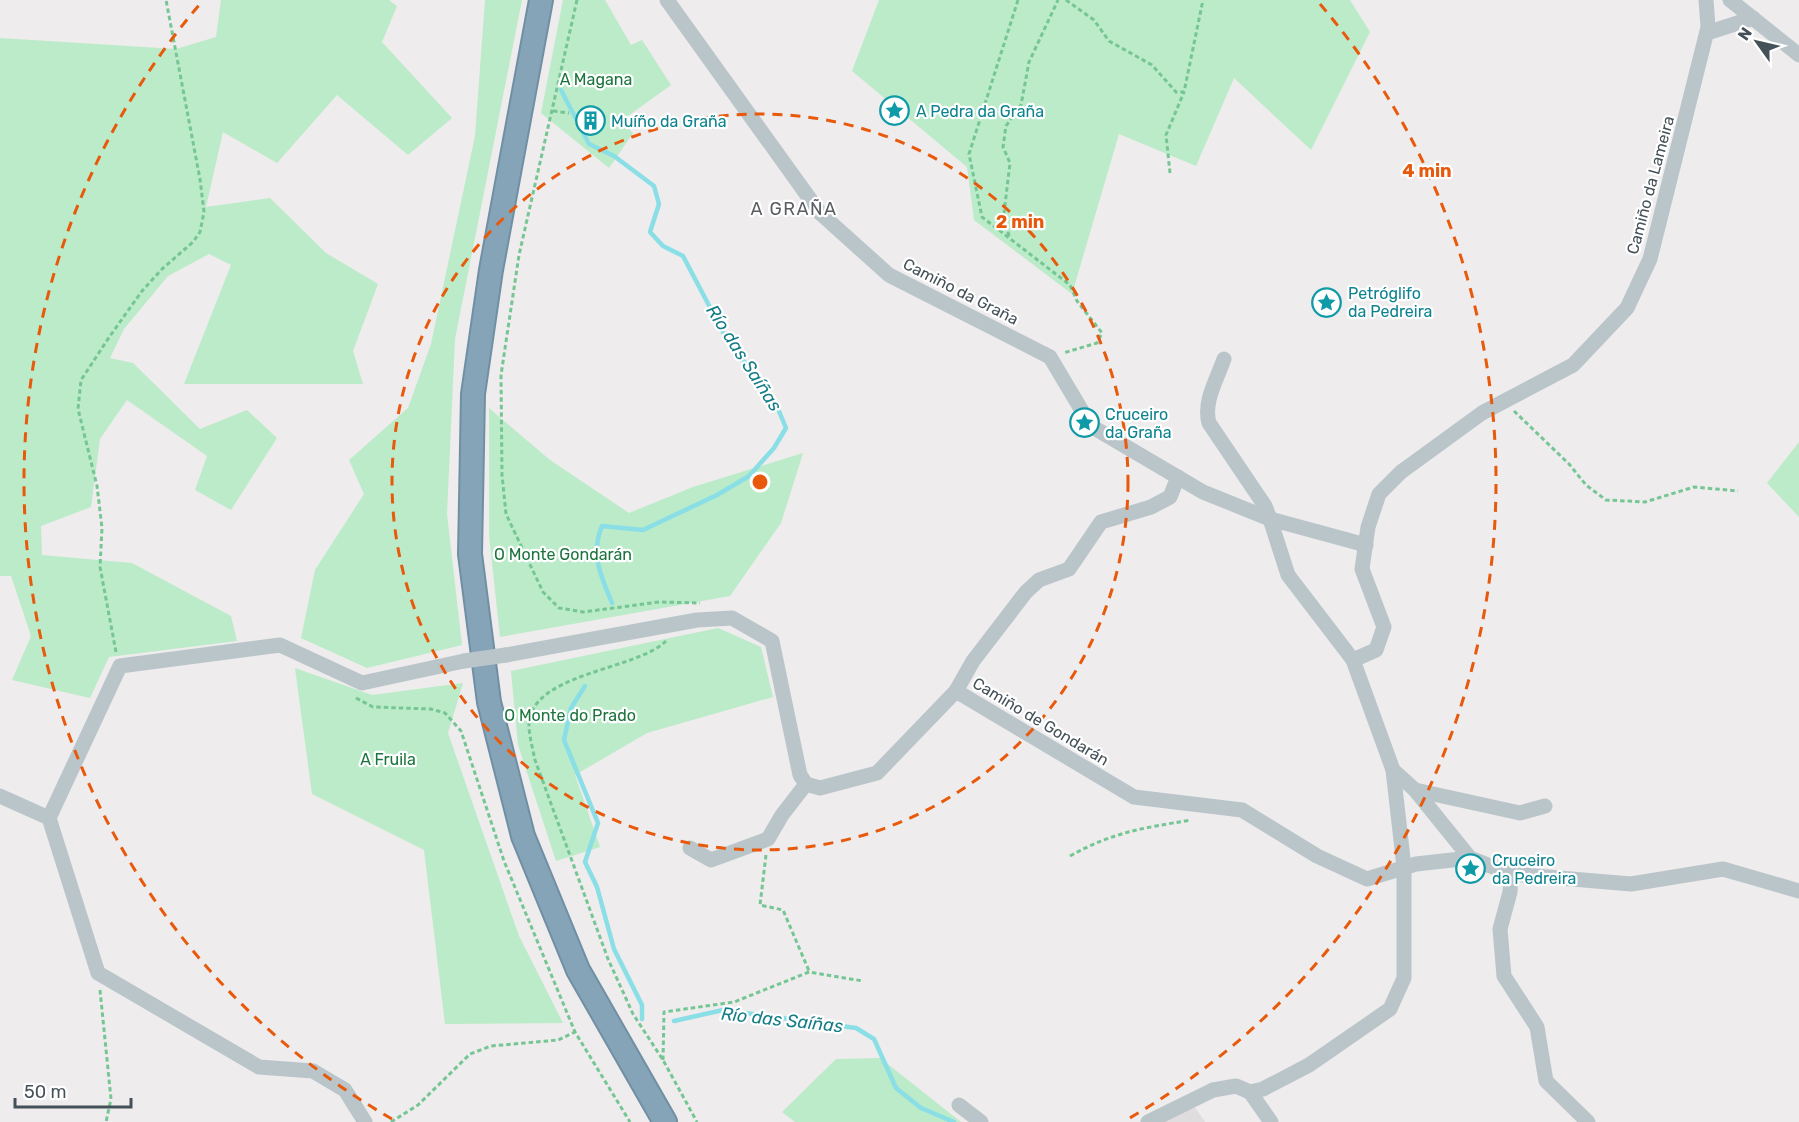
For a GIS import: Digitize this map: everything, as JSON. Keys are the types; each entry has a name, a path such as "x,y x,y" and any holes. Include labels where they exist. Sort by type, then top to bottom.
{"highway":[{"path":"541,0 491,270 472,394 470,554 489,702 523,836 578,970 665,1122"}],"street":[{"name":"Camiño da Graña","path":"667,0 820,213 889,274 1050,357"},
{"name":"Camiño da Lameira","path":"1353,660 1376,650 1384,627 1362,569 1378,494 1401,472 1473,419 1573,365 1627,308 1650,259 1707,33 1706,0"},
{"path":"1730,0 1799,55"},
{"path":"1707,33 1753,18"},
{"path":"1050,357 1091,426 1203,492 1270,519 1366,545"},
{"path":"1148,1122 1213,1090 1236,1086 1250,1092 1263,1089 1309,1065 1390,1009 1404,978 1404,867 1393,770 1353,660 1288,575 1265,506 1209,423 1207,414 1210,398 1224,359"},
{"path":"956,691 973,661 1026,592 1039,580 1069,569 1101,522 1151,507 1170,497 1178,477"},
{"path":"365,1122 345,1090 313,1071 259,1067 98,973 49,818 120,666 280,645 362,683 464,661 683,622 732,618 772,641 800,775 806,784 768,839 711,860 690,848"},
{"name":"Camiño de Gondarán","path":"806,784 820,788 877,773 956,691 1134,797 1173,803 1217,805 1242,810 1317,856 1367,879 1404,867 1470,858"},
{"path":"1393,770 1415,790 1470,858 1511,874 1631,884 1723,869 1799,891"},
{"path":"1415,790 1520,813 1545,806"},
{"path":"0,796 49,818"},
{"path":"1511,874 1510,892 1500,929 1504,976 1537,1027 1546,1081 1588,1122"},
{"path":"1250,1092 1252,1098 1271,1122"},
{"path":"959,1105 981,1122"}],"path":[{"path":"120,666 100,567 102,528 97,486 78,409 81,380 110,336 142,291 162,269 193,242 200,232 204,212 200,179 166,0"},
{"path":"577,0 519,255 501,375 502,475 506,514 535,578 543,592 559,608 583,612 659,602 710,604"},
{"path":"1017,0 969,154 982,217 1070,285 1077,301 1102,333 1097,343 1050,357"},
{"path":"1009,237 1004,213 1010,163 1003,147 1006,126 1021,105 1029,62 1058,0"},
{"path":"1066,0 1094,20 1109,41 1152,65 1176,92 1184,92"},
{"path":"1170,173 1166,135 1184,92 1203,0"},
{"path":"553,111 569,113"},
{"path":"1504,401 1569,464 1586,485 1606,500 1645,501 1694,487 1738,491"},
{"path":"683,622 663,644 635,659 594,672 546,694 534,710 529,726 535,760 608,959 633,1014 663,1060 697,1122"},
{"path":"338,672 338,683 347,693 372,707 431,709 445,713 461,731 504,861 575,1032 630,1122"},
{"path":"1070,856 1101,839 1130,830 1198,818 1212,813 1217,805"},
{"path":"768,839 760,905 783,910 809,972"},
{"path":"663,1060 664,1012 734,1002 809,972 862,981"},
{"path":"98,973 111,1099 106,1122"},
{"path":"391,1122 418,1105 470,1054 491,1046 558,1040 575,1032"}],"shaded area":[{"path":"1194,1106 1205,1122 1160,1122"}],"green space":[{"path":"221,0 389,0 397,6 382,42 452,118 408,155 337,95 277,163 223,132 206,207 270,198 326,253 378,284 353,351 363,384 184,384 231,265 209,254 168,276 124,329 110,358 133,363 200,429 247,410 277,438 231,510 195,490 207,456 127,400 100,439 91,507 41,526 42,555 132,563 231,616 237,641 109,657 90,698 12,680 31,636 11,576 0,576 0,38 176,49 216,37"},
{"path":"485,0 522,0 455,339 447,514 462,645 367,668 301,638 315,570 364,494 349,460 408,408 431,344 475,136"},
{"name":"A Magana","path":"563,0 605,0 631,45 642,40 671,85 621,121 633,133 609,168 541,113"},
{"path":"879,0 1350,0 1370,32 1311,150 1234,78 1196,166 1119,134 1072,294 974,220 967,167 852,71"},
{"name":"O Monte Gondarán","path":"489,408 550,460 629,513 693,487 803,453 781,523 730,596 500,637 489,535"},
{"path":"1799,442 1799,517 1767,483"},
{"name":"O Monte do Prado","path":"718,628 761,647 773,697 647,733 575,775 600,847 556,861 518,745 511,671"},
{"name":"A Fruila","path":"295,668 372,695 463,683 448,733 519,936 563,1023 445,1024 424,850 312,794"},
{"path":"880,1058 961,1122 795,1122 782,1112 836,1059"}],"waterway":[{"name":"Río das Saíñas","path":"561,90 589,144 614,156 654,186 659,204 650,232 663,246 683,256 725,336 776,404 786,428 774,448 749,476 717,495 643,530 602,526 597,546 598,565 612,603"},
{"name":"Río das Saíñas","path":"585,686 571,708 564,740 598,823 585,862 597,887 614,949 642,1005 642,1019"},
{"name":"Río das Saíñas","path":"674,1021 723,1010 856,1028 874,1039 896,1088 921,1108 954,1122"}],"place":[{"name":"A Pedra da Graña","path":"895,111"},
{"name":"Muíño da Graña","path":"590,121"},
{"name":"Petróglifo da Pedreira","path":"1327,302"},
{"name":"Cruceiro da Graña","path":"1084,423"},
{"name":"Cruceiro da Pedreira","path":"1471,869"}],"district":[{"name":"A GRAÑA","path":"794,209"}]}
